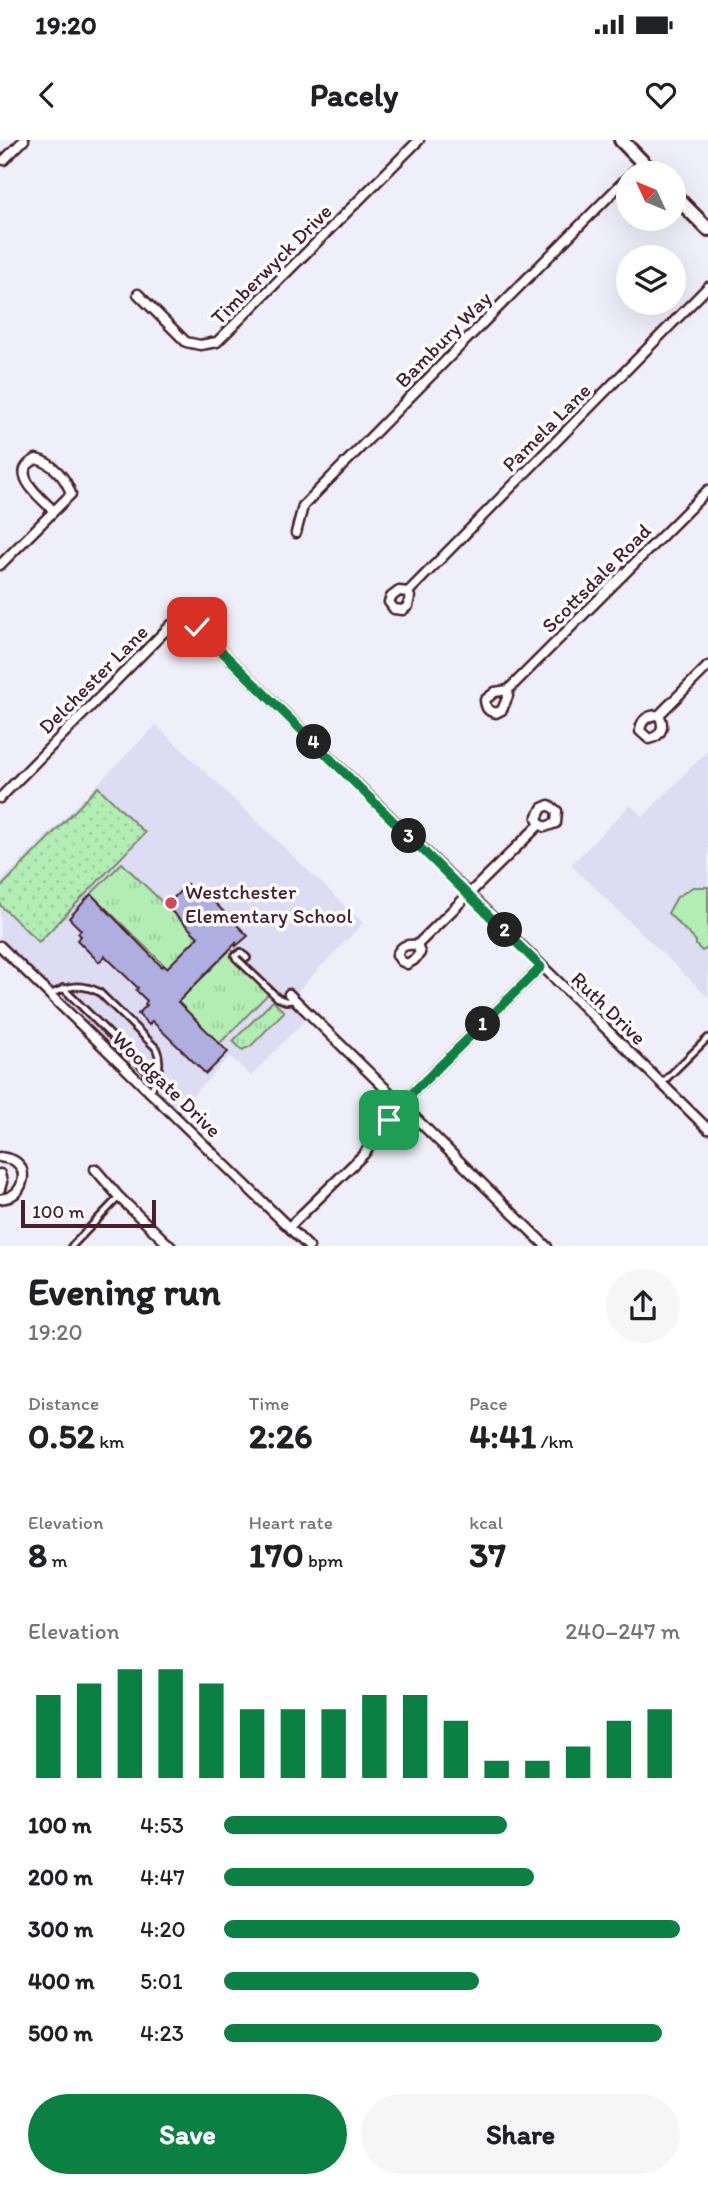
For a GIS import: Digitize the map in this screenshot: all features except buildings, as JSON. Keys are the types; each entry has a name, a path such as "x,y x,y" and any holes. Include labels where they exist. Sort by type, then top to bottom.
{"street":[{"path":"4,160 24,140"},
{"name":"Timberwyck Drive","path":"138,294 186,342 200,345 217,342 419,140"},
{"path":"621,140 641,161"},
{"name":"Bambury Way","path":"296,533 303,506 616,189"},
{"path":"686,207 708,229"},
{"name":"Pamela Lane","path":"408,592 708,287"},
{"path":"0,565 54,511 71,494 66,481 46,462 36,459 26,466 26,481 54,511"},
{"name":"Scottsdale Road","path":"508,690 708,490"},
{"name":"Delchester Lane","path":"0,799 171,625 185,618"},
{"name":"Ruth Drive","path":"185,618 708,1129"},
{"path":"659,715 708,666"},
{"path":"417,945 540,824"},
{"name":"Woodgate Drive","path":"0,946 308,1246"},
{"path":"289,1227 364,1154 401,1104 541,967"},
{"path":"293,997 546,1246"},
{"path":"0,1157 16,1162 23,1171 23,1179 20,1188 13,1195 0,1199"},
{"path":"95,1169 119,1197 170,1246"}],"lane":[{"path":"247,958 241,953 235,956 278,998 286,1001 293,997"},
{"path":"50,994 69,986 88,987 99,992 156,1048 160,1057 159,1072 150,1092"},
{"path":"63,988 156,1080"},
{"path":"662,1084 708,1038"},
{"path":"72,1246 119,1197"}],"shaded area":[{"name":"Westchester Elementary School","path":"156,725 363,923 287,1002 305,1020 251,1076 230,1056 177,1112 0,939 0,883"},
{"path":"708,750 708,997 571,865 630,805 643,817"}],"green space":[{"path":"98,787 145,833 39,942 0,905 0,888"},
{"path":"122,863 198,937 167,968 91,894"},
{"path":"693,887 708,887 708,948 702,951 696,941 668,913 677,897"},
{"path":"231,949 272,990 219,1044 178,1002"},
{"path":"273,1001 284,1012 251,1046 242,1050 233,1041"}],"place":[{"name":"Westchester Elementary School","path":"171,903"}],"route":[{"path":"197,627 541,967 401,1104 389,1120"}]}
